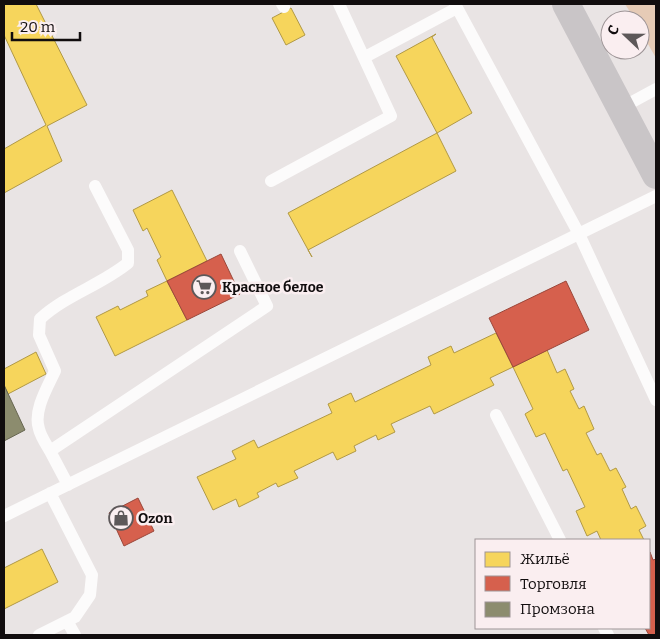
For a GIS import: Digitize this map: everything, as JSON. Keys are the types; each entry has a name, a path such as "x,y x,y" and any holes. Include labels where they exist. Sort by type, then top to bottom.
{"main road":[{"path":"566,4 656,175"}],"lane":[{"path":"271,181 391,116 339,4"},
{"path":"365,57 456,6 579,234 656,400"},
{"path":"621,108 656,89"},
{"path":"68,485 38,428 43,397 55,372 39,335 40,319 53,308 116,273 128,263 128,250 95,186"},
{"path":"4,516 656,196"},
{"path":"50,451 267,306 240,251"},
{"path":"496,415 559,539"},
{"path":"39,635 75,617 90,595 92,575 50,494"},
{"path":"67,621 75,635"}],"shaded area":[{"path":"625,4 656,4 656,58 650,48 650,10 629,10"}],"building: Жильё":[{"path":"4,4 36,4 87,105 47,126 62,161 4,193 4,149 46,125 4,35"},
{"path":"291,8 305,35 286,45 272,18"},
{"path":"436,34 432,37 472,113 437,133 396,56"},
{"path":"437,133 456,171 308,250 288,213"},
{"path":"172,190 207,261 167,281 157,260 161,257 147,228 143,231 133,210"},
{"path":"167,281 187,320 115,356 96,317 118,306 120,310 148,296 146,291"},
{"path":"496,333 513,367 490,378 494,385 434,414 430,406 391,424 395,432 378,440 376,435 354,446 356,451 337,460 333,452 294,471 298,478 278,487 276,483 257,493 259,497 239,507 236,499 213,510 197,477 236,459 232,451 254,440 258,448 332,413 328,404 351,393 355,402 431,365 428,357 451,346 454,353"},
{"path":"547,350 557,373 565,369 574,389 570,391 579,409 584,406 594,429 586,433 597,455 601,453 610,471 616,468 626,487 622,489 631,509 636,506 646,526 639,530 644,539 601,539 597,531 587,536 576,511 585,507 567,469 563,471 545,433 536,437 525,414 533,409 513,367"},
{"path":"36,352 46,374 8,394 4,385 4,369"},
{"path":"42,549 58,582 4,609 4,568"}],"building: Торговля":[{"name":"Красное белое","path":"221,254 240,294 187,320 167,281"},
{"path":"566,281 589,330 513,367 489,318"},
{"path":"138,498 154,531 124,546 109,513"},
{"path":"650,552 653,560 656,559 656,635 649,635 646,629 650,629"}],"building: Промзона":[{"path":"4,385 25,430 4,441"}],"place":[{"name":"Красное белое","path":"204,287"},
{"name":"Ozon","path":"121,518"}]}
